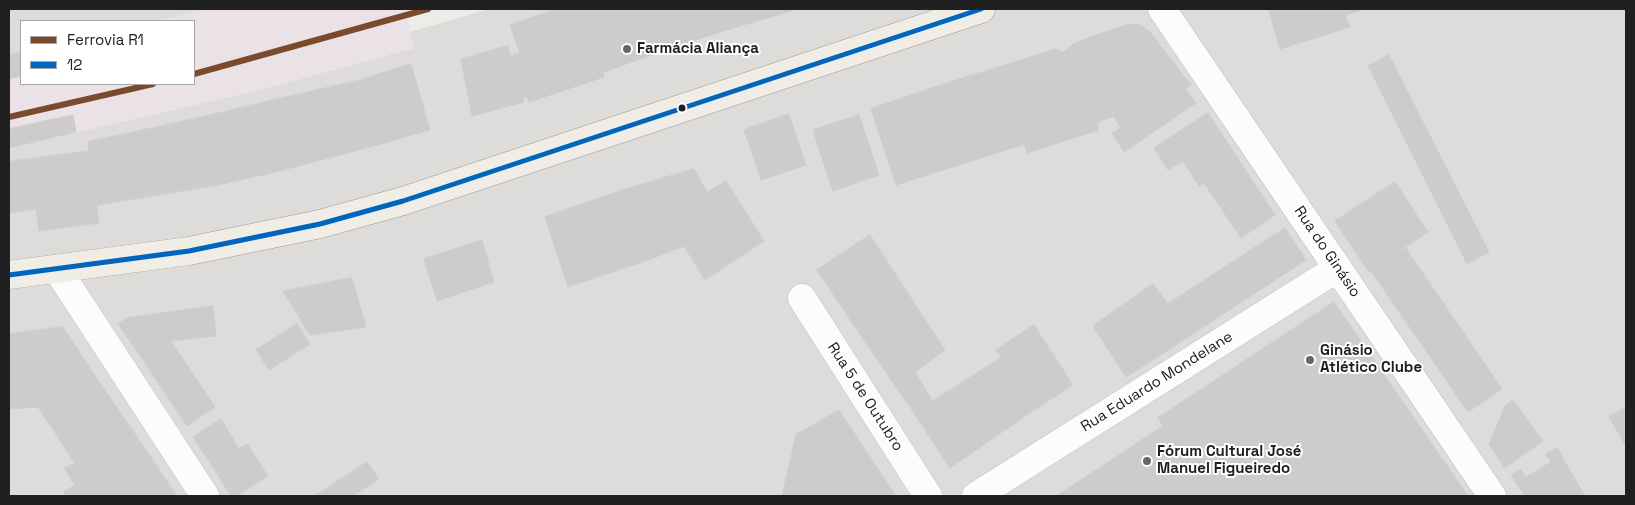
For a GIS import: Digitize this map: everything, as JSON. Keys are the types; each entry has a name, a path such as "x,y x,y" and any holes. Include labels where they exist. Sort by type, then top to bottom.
{"main road":[{"path":"9,275 189,251 320,224 403,201 981,9"}],"street":[{"name":"Rua do Ginásio","path":"1162,9 1492,496"},
{"name":"Rua Eduardo Mondelane","path":"976,496 1338,268"},
{"path":"57,269 205,496"},
{"name":"Rua 5 de Outubro","path":"802,298 928,496"}],"shaded area":[{"path":"9,9 207,9 163,20 20,20 20,52 9,55"},
{"path":"207,9 405,9 414,48 259,90 9,148 9,55 20,52 20,85 195,85 195,20 163,20"},
{"path":"489,9 1626,9 1626,496 9,496 9,148 259,90 414,48 410,32"}],"building":[{"path":"557,9 588,9 607,71 603,72 604,77 529,102 527,97 523,97 511,56 520,53 510,25"},
{"path":"588,9 657,9 668,49 607,71"},
{"path":"657,9 724,9 730,29 668,49"},
{"path":"724,9 798,9 730,29"},
{"path":"1269,9 1342,9 1350,27 1280,49"},
{"path":"1342,9 1366,9 1345,15"},
{"path":"1129,24 1141,25 1149,31 1191,85 1185,89 1196,103 1124,152 1112,133 1121,128 1114,116 1096,123 1099,130 1027,153 999,67 1055,49 1063,52 1073,44"},
{"path":"508,46 524,102 472,116 461,59"},
{"path":"20,52 20,76 9,79 9,55"},
{"path":"1389,55 1489,252 1467,264 1368,66"},
{"path":"411,64 430,130 377,145 357,81"},
{"path":"999,67 1025,144 959,165 935,87"},
{"path":"357,81 377,145 280,171 261,103"},
{"path":"935,87 959,165 896,185 871,109"},
{"path":"261,103 280,171 218,185 194,119"},
{"path":"1208,113 1239,160 1199,186 1183,161 1168,170 1154,148"},
{"path":"789,114 806,165 761,180 744,130"},
{"path":"73,115 76,132 9,148 9,129"},
{"path":"859,115 879,175 833,191 813,130"},
{"path":"194,119 218,185 97,205 88,142"},
{"path":"89,151 99,223 39,231 29,159"},
{"path":"29,159 36,209 9,213 9,162"},
{"path":"1239,160 1275,215 1241,238 1204,183"},
{"path":"694,169 707,192 726,181 764,241 705,280 684,246 651,259 626,189"},
{"path":"1395,182 1428,232 1369,272 1335,221"},
{"path":"626,189 651,259 568,287 545,217"},
{"path":"1285,228 1306,260 1191,335 1168,304"},
{"path":"870,235 911,298 859,333 817,270"},
{"path":"482,240 494,282 437,301 424,259"},
{"path":"1405,247 1502,389 1468,412 1371,271"},
{"path":"352,278 366,327 310,335 283,291"},
{"path":"1153,284 1174,312 1141,334 1123,305"},
{"path":"911,298 945,350 915,372 933,402 914,413 859,333"},
{"name":"Ginásio Atlético Clube","path":"1334,302 1468,496 1207,496 1158,418"},
{"path":"1123,305 1141,334 1152,327 1167,351 1126,377 1093,326"},
{"path":"213,306 216,336 171,341 143,360 118,324 127,318"},
{"path":"1174,312 1191,335 1167,351 1152,327"},
{"path":"297,324 310,344 269,370 256,350"},
{"path":"1034,325 1073,385 1034,410 996,350"},
{"path":"63,327 93,373 38,407 9,409 9,334"},
{"path":"171,341 215,407 187,426 143,360"},
{"path":"1001,358 1034,410 950,468 914,413"},
{"path":"93,373 131,428 75,463 38,407"},
{"path":"1513,400 1543,441 1505,468 1489,444 1505,406"},
{"path":"1626,407 1626,446 1609,417"},
{"path":"839,410 896,496 782,496 796,435"},
{"path":"221,419 239,449 212,466 193,437"},
{"name":"Fórum Cultural José Manuel Figueiredo","path":"1163,426 1206,496 1057,496"},
{"path":"131,428 177,496 66,496 63,492 75,485 64,468"},
{"path":"247,444 268,476 236,496 231,496 212,466"},
{"path":"1557,448 1585,496 1525,496 1511,475 1521,469 1526,477 1551,462 1546,454"},
{"path":"367,462 379,479 353,496 315,496"}],"rail line":[{"name":"R1","path":"195,74 428,9"},
{"name":"R1","path":"9,117 149,85"}],"transit line":[{"name":"12","path":"9,275 189,251 320,224 403,201 981,9"}],"place":[{"name":"Farmácia Aliança","path":"627,49"},
{"name":"Ginásio Atlético Clube","path":"1310,360"},
{"name":"Fórum Cultural José Manuel Figueiredo","path":"1147,461"}]}
